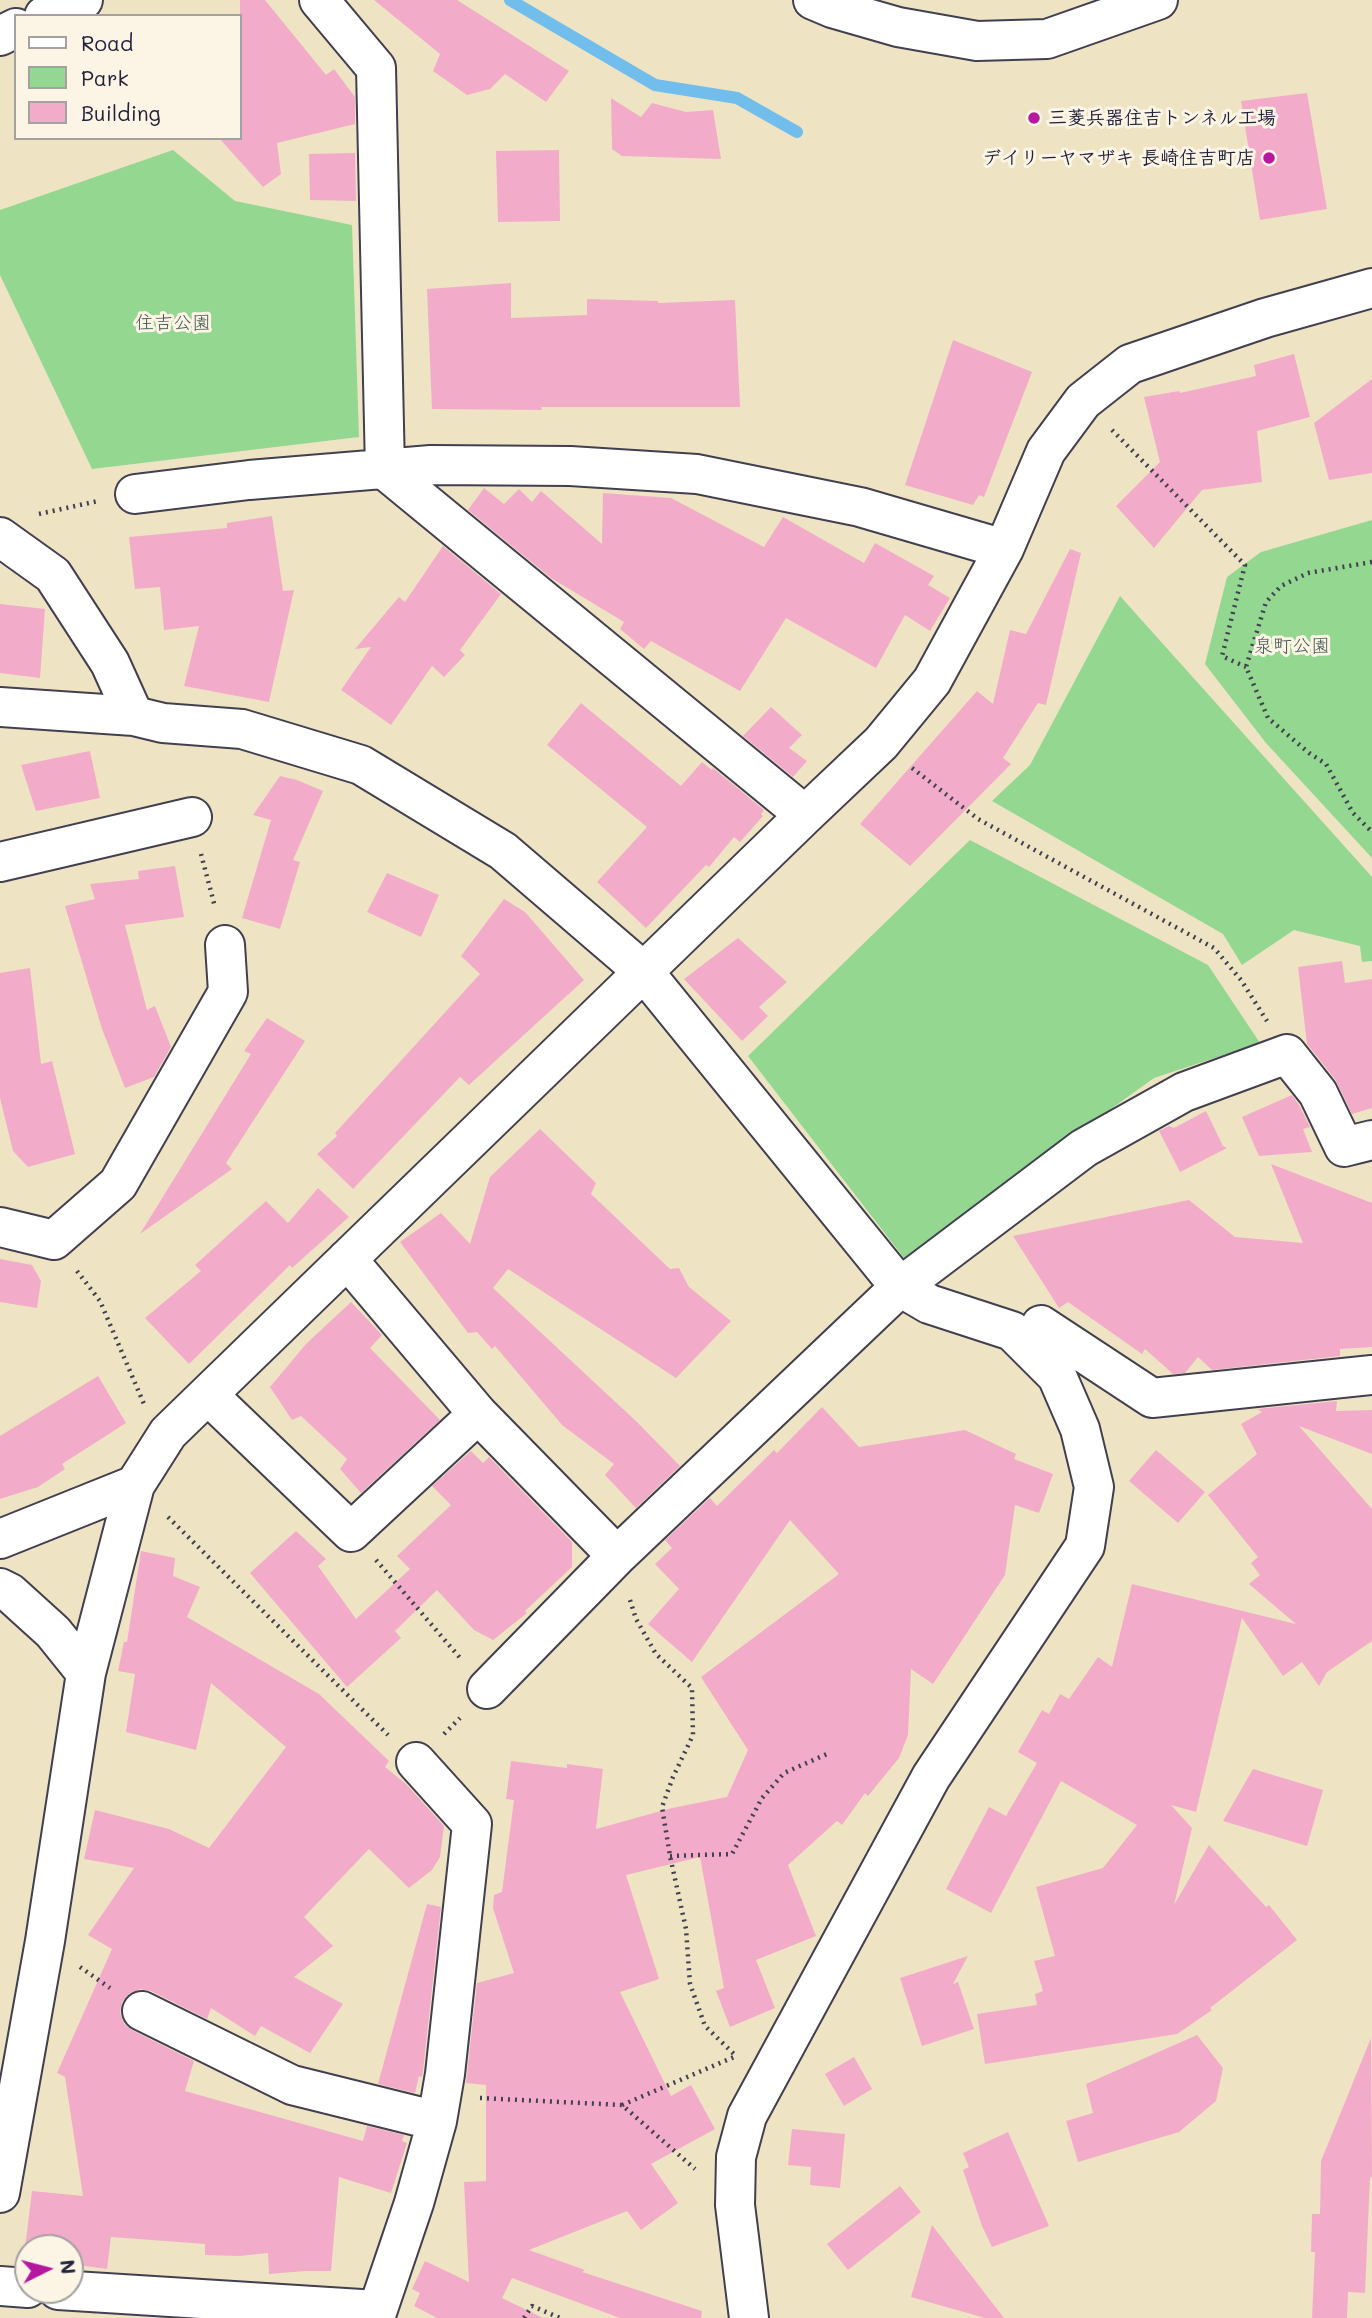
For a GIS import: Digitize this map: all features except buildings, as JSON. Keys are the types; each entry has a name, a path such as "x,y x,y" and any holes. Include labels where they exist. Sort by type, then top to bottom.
{"street":[{"path":"49,14 83,0"},
{"path":"319,0 376,68 385,470 805,815"},
{"path":"813,0 898,27 977,41 1047,39 1158,0"},
{"path":"0,2193 45,1941 86,1673 135,1485 168,1433 881,743 932,681 1004,550 1046,451 1083,401 1130,364 1265,318 1372,288"},
{"path":"135,494 431,465 570,466 696,474 860,507 1004,550"},
{"path":"14,527 53,575 110,663 134,716"},
{"path":"0,707 134,716 163,723 242,729 361,765 503,851 645,972 900,1287 929,1304 1012,1331 1057,1376 1080,1429 1094,1487 1084,1546 931,1777 747,2116 736,2157 735,2205 749,2318"},
{"path":"0,862 192,817"},
{"path":"0,1227 54,1240 118,1184 228,992 225,945"},
{"path":"487,1689 617,1556 900,1287 1084,1148 1184,1092 1287,1054 1318,1093 1344,1147 1372,1140"},
{"path":"347,1259 478,1414 617,1556"},
{"path":"1041,1325 1152,1398 1372,1375"},
{"path":"208,1395 351,1532 478,1414"},
{"path":"0,1539 135,1485"},
{"path":"0,1588 10,1593 53,1632 86,1673"},
{"path":"84,2292 376,2314 414,2203 439,2109 472,1824 416,1762"},
{"path":"142,2011 292,2085 439,2109"}],"path":[{"path":"1083,401 1245,565 1222,656 1246,667"},
{"path":"14,527 135,494"},
{"path":"1372,562 1308,573 1281,586 1266,602 1246,667 1268,718 1308,753 1326,764 1353,813 1372,832"},
{"path":"881,743 978,819 1214,948 1241,980"},
{"path":"54,1240 100,1301 145,1405 168,1433"},
{"path":"135,1485 416,1762 487,1689 351,1532"},
{"path":"617,1556 636,1619 656,1654 692,1688 693,1735 662,1807 670,1857 687,1929 690,1984 705,2026 744,2060"},
{"path":"670,1857 732,1854 762,1798 785,1773 827,1754"},
{"path":"45,1941 142,2011"},
{"path":"439,2109 622,2105 737,2056"},
{"path":"622,2105 735,2205"},
{"path":"524,2318 532,2306 560,2318"}],"green space":[{"name":"住吉公園","path":"173,150 235,201 352,225 359,437 92,469 0,275 0,210"},
{"name":"泉町公園","path":"1372,520 1372,858 1266,743 1205,664 1227,577 1261,552"},
{"path":"1120,596 1372,877 1372,961 1362,962 1360,946 1294,930 1242,965 1223,934 992,801 1030,765"},
{"path":"970,840 1208,965 1260,1043 1154,1078 904,1258 748,1056"}],"waterway":[{"path":"510,0 655,85 737,98 797,132"}],"place":[{"name":"三菱兵器住吉トンネル工場","path":"1034,118"},
{"name":"デイリーヤマザキ 長崎住吉町店","path":"1269,158"}]}
